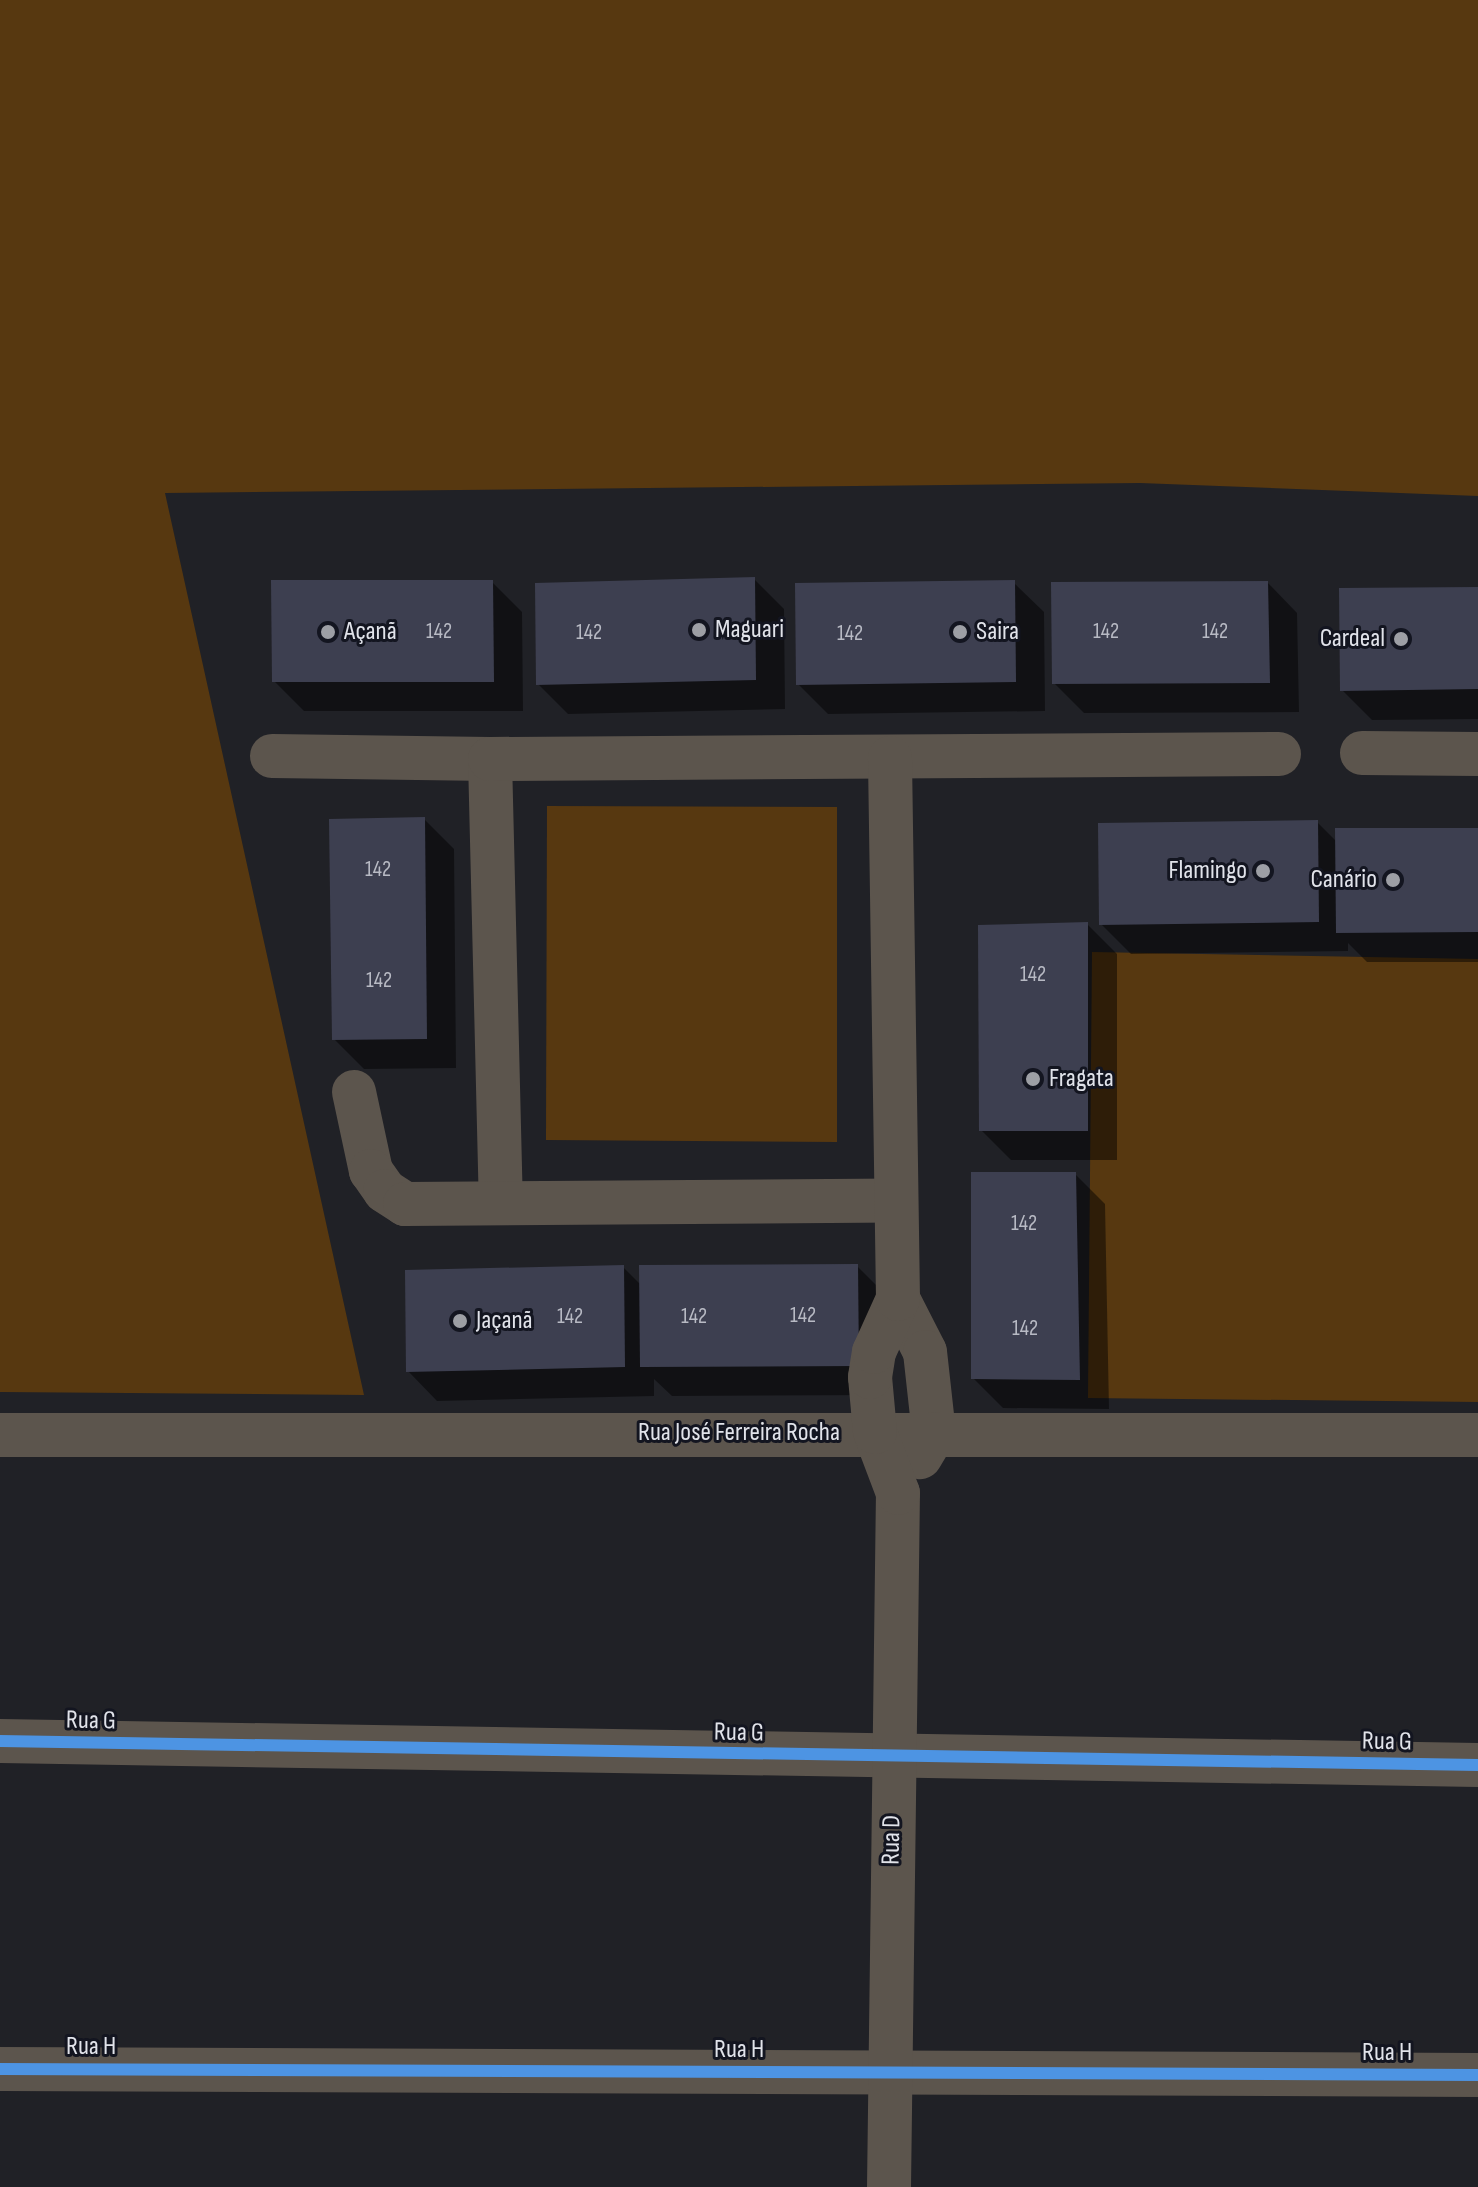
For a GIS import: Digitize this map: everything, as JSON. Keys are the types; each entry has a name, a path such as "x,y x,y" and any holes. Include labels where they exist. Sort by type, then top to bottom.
{"street":[{"path":"1362,753 1478,754"},
{"path":"272,756 490,759 1279,754"},
{"path":"890,758 898,1299 925,1352 934,1434 898,1493"},
{"path":"490,759 501,1202"},
{"path":"354,1092 371,1171 385,1191 405,1204 896,1201"},
{"name":"Rua D","path":"889,2187 898,1493 875,1432 870,1377 874,1352 898,1299"},
{"name":"Rua José Ferreira Rocha","path":"0,1435 875,1432 1478,1435"},
{"name":"Rua G","path":"0,1741 893,1758 1478,1765"},
{"name":"Rua H","path":"0,2069 1478,2075"}],"shaded area":[{"path":"0,0 1478,0 1478,496 1140,483 165,493 364,1395 0,1392"},
{"path":"547,806 837,807 837,1142 546,1140"},
{"path":"1092,952 1478,959 1478,1402 1088,1398"}],"building":[{"path":"755,577 756,680 536,685 535,583"},
{"path":"271,580 493,580 494,682 272,682"},
{"path":"1015,580 1016,682 796,685 795,583"},
{"path":"1268,581 1270,683 1052,684 1051,582"},
{"name":"Cardeal","path":"1478,587 1478,689 1340,691 1339,588"},
{"path":"425,817 427,1039 332,1040 329,819"},
{"path":"1318,820 1319,922 1099,925 1098,823"},
{"name":"Canário","path":"1335,828 1478,828 1478,932 1336,933"},
{"path":"1088,922 1088,1131 979,1131 978,925"},
{"path":"971,1172 1076,1172 1080,1380 971,1379"},
{"path":"858,1264 859,1366 640,1367 639,1265"},
{"path":"624,1265 625,1367 406,1372 405,1270"}],"cycle path":[{"path":"0,1741 1478,1765"},
{"path":"0,2069 1478,2075"}],"place":[{"name":"Maguari","path":"699,630"},
{"name":"Açanã","path":"328,632"},
{"name":"Saira","path":"960,632"},
{"name":"Cardeal","path":"1401,639"},
{"name":"Flamingo","path":"1263,871"},
{"name":"Canário","path":"1393,880"},
{"name":"Fragata","path":"1033,1079"},
{"name":"Jaçanã","path":"460,1321"}]}
